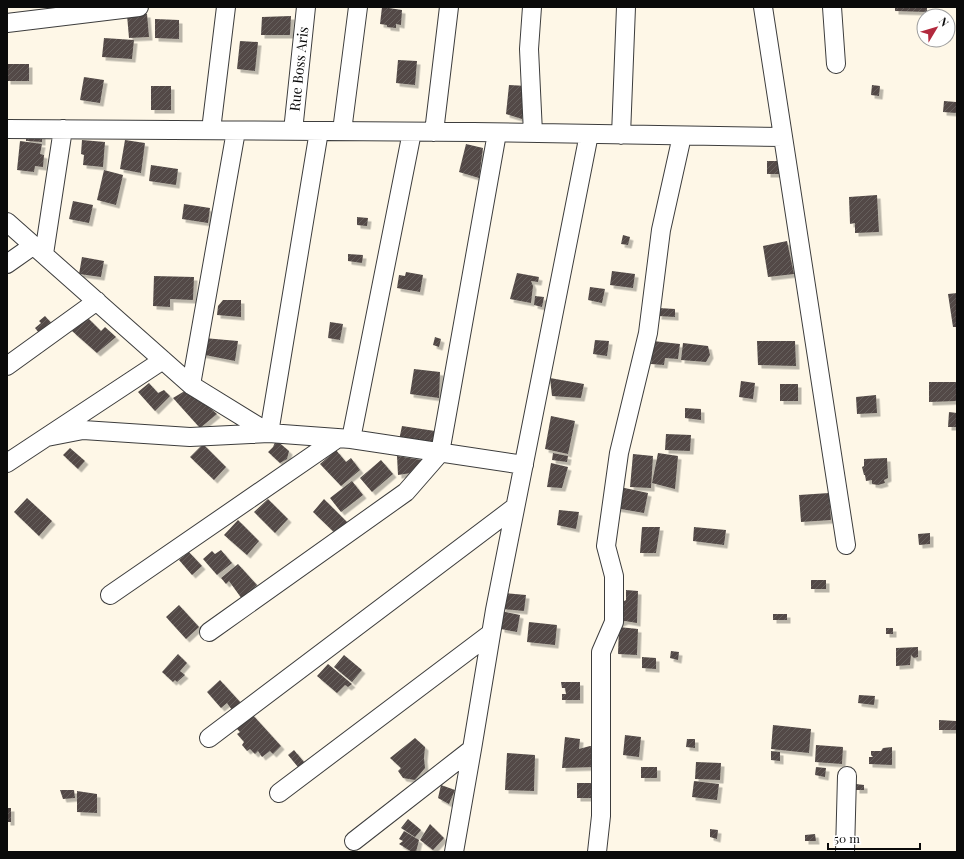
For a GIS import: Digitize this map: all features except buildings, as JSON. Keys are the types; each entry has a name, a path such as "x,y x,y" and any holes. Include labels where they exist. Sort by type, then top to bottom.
{"street":[{"path":"7,23 139,7"},
{"path":"211,130 226,7"},
{"name":"Rue Boss Aris","path":"293,131 306,7"},
{"path":"342,131 358,7"},
{"path":"434,132 449,7"},
{"path":"532,7 529,49 532,133"},
{"path":"621,135 626,7"},
{"path":"763,7 846,546"},
{"path":"832,7 836,64"},
{"path":"7,129 342,131 783,137"},
{"path":"39,249 62,130"},
{"path":"190,385 236,131"},
{"path":"269,433 319,131"},
{"path":"110,595 344,439 412,132"},
{"path":"209,632 406,492 440,453 497,133"},
{"path":"454,852 490,634 588,134"},
{"path":"597,852 601,816 601,652 614,622 614,576 606,546 619,453 648,333 661,230 682,136"},
{"path":"7,222 190,385 269,433"},
{"path":"7,264 39,249"},
{"path":"7,366 97,302"},
{"path":"7,463 162,360"},
{"path":"47,436 83,430 190,437 269,433 344,439 524,465"},
{"path":"209,738 515,508"},
{"path":"279,793 490,634"},
{"path":"354,841 472,749"},
{"path":"845,852 847,776"}]}
